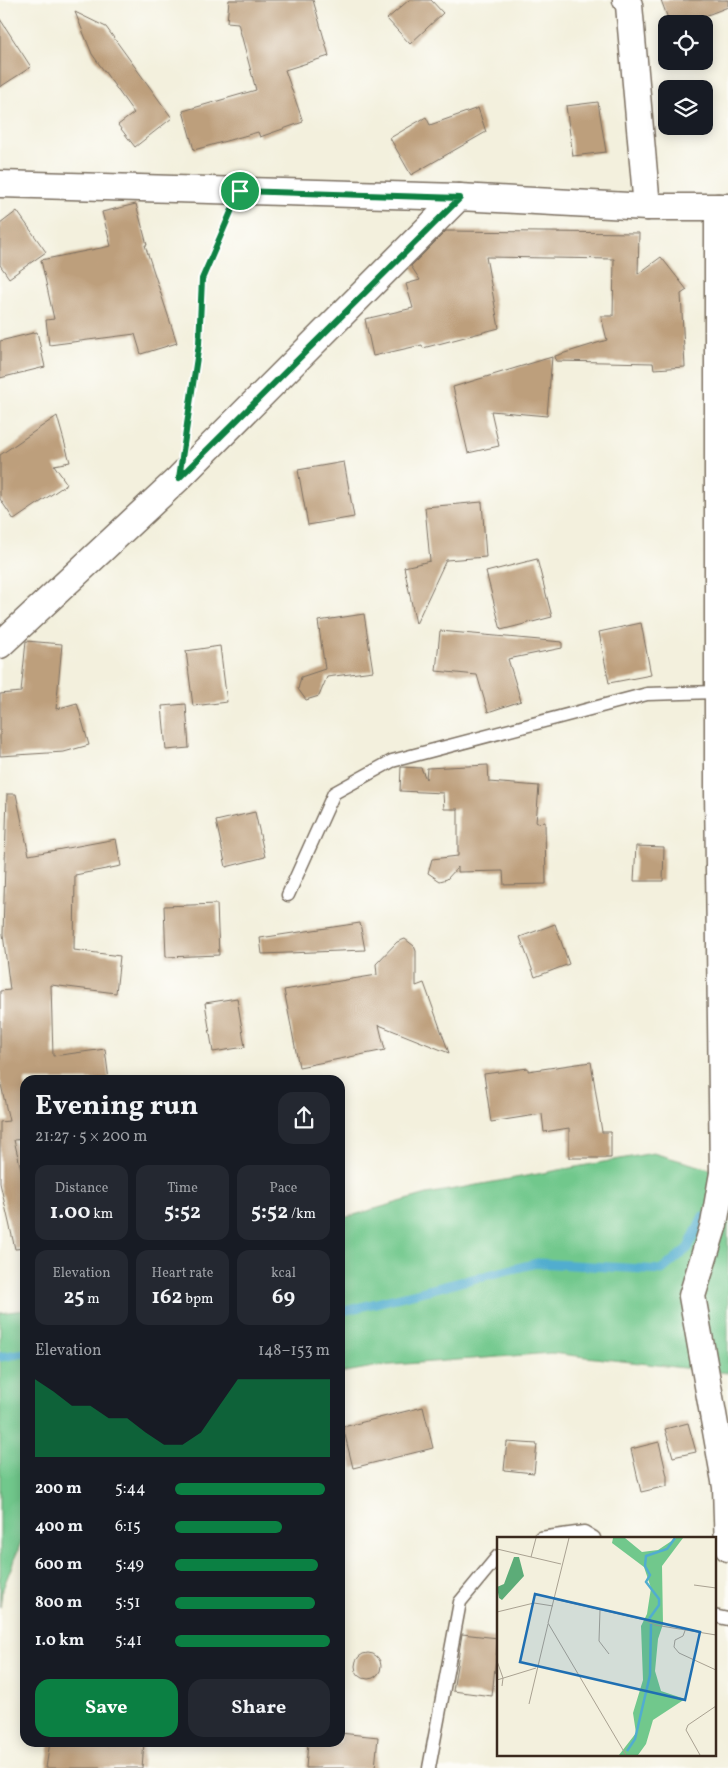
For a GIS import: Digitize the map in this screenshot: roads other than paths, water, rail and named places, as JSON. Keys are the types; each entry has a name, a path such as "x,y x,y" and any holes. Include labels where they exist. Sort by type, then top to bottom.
{"street":[{"path":"626,0 629,5 647,207"},
{"path":"0,184 460,198 647,207 723,207 717,692 723,1173 714,1224 692,1296 726,1487 728,1548"},
{"path":"0,644 179,478 460,198"}],"lane":[{"path":"288,895 334,793 392,761 647,694 717,692"},
{"path":"547,1537 584,1532 592,1537"},
{"path":"429,1768 460,1602 497,1557"}],"waterway":[{"path":"345,1311 537,1263 662,1270 688,1248 703,1216"},
{"path":"0,1357 20,1354"}]}
